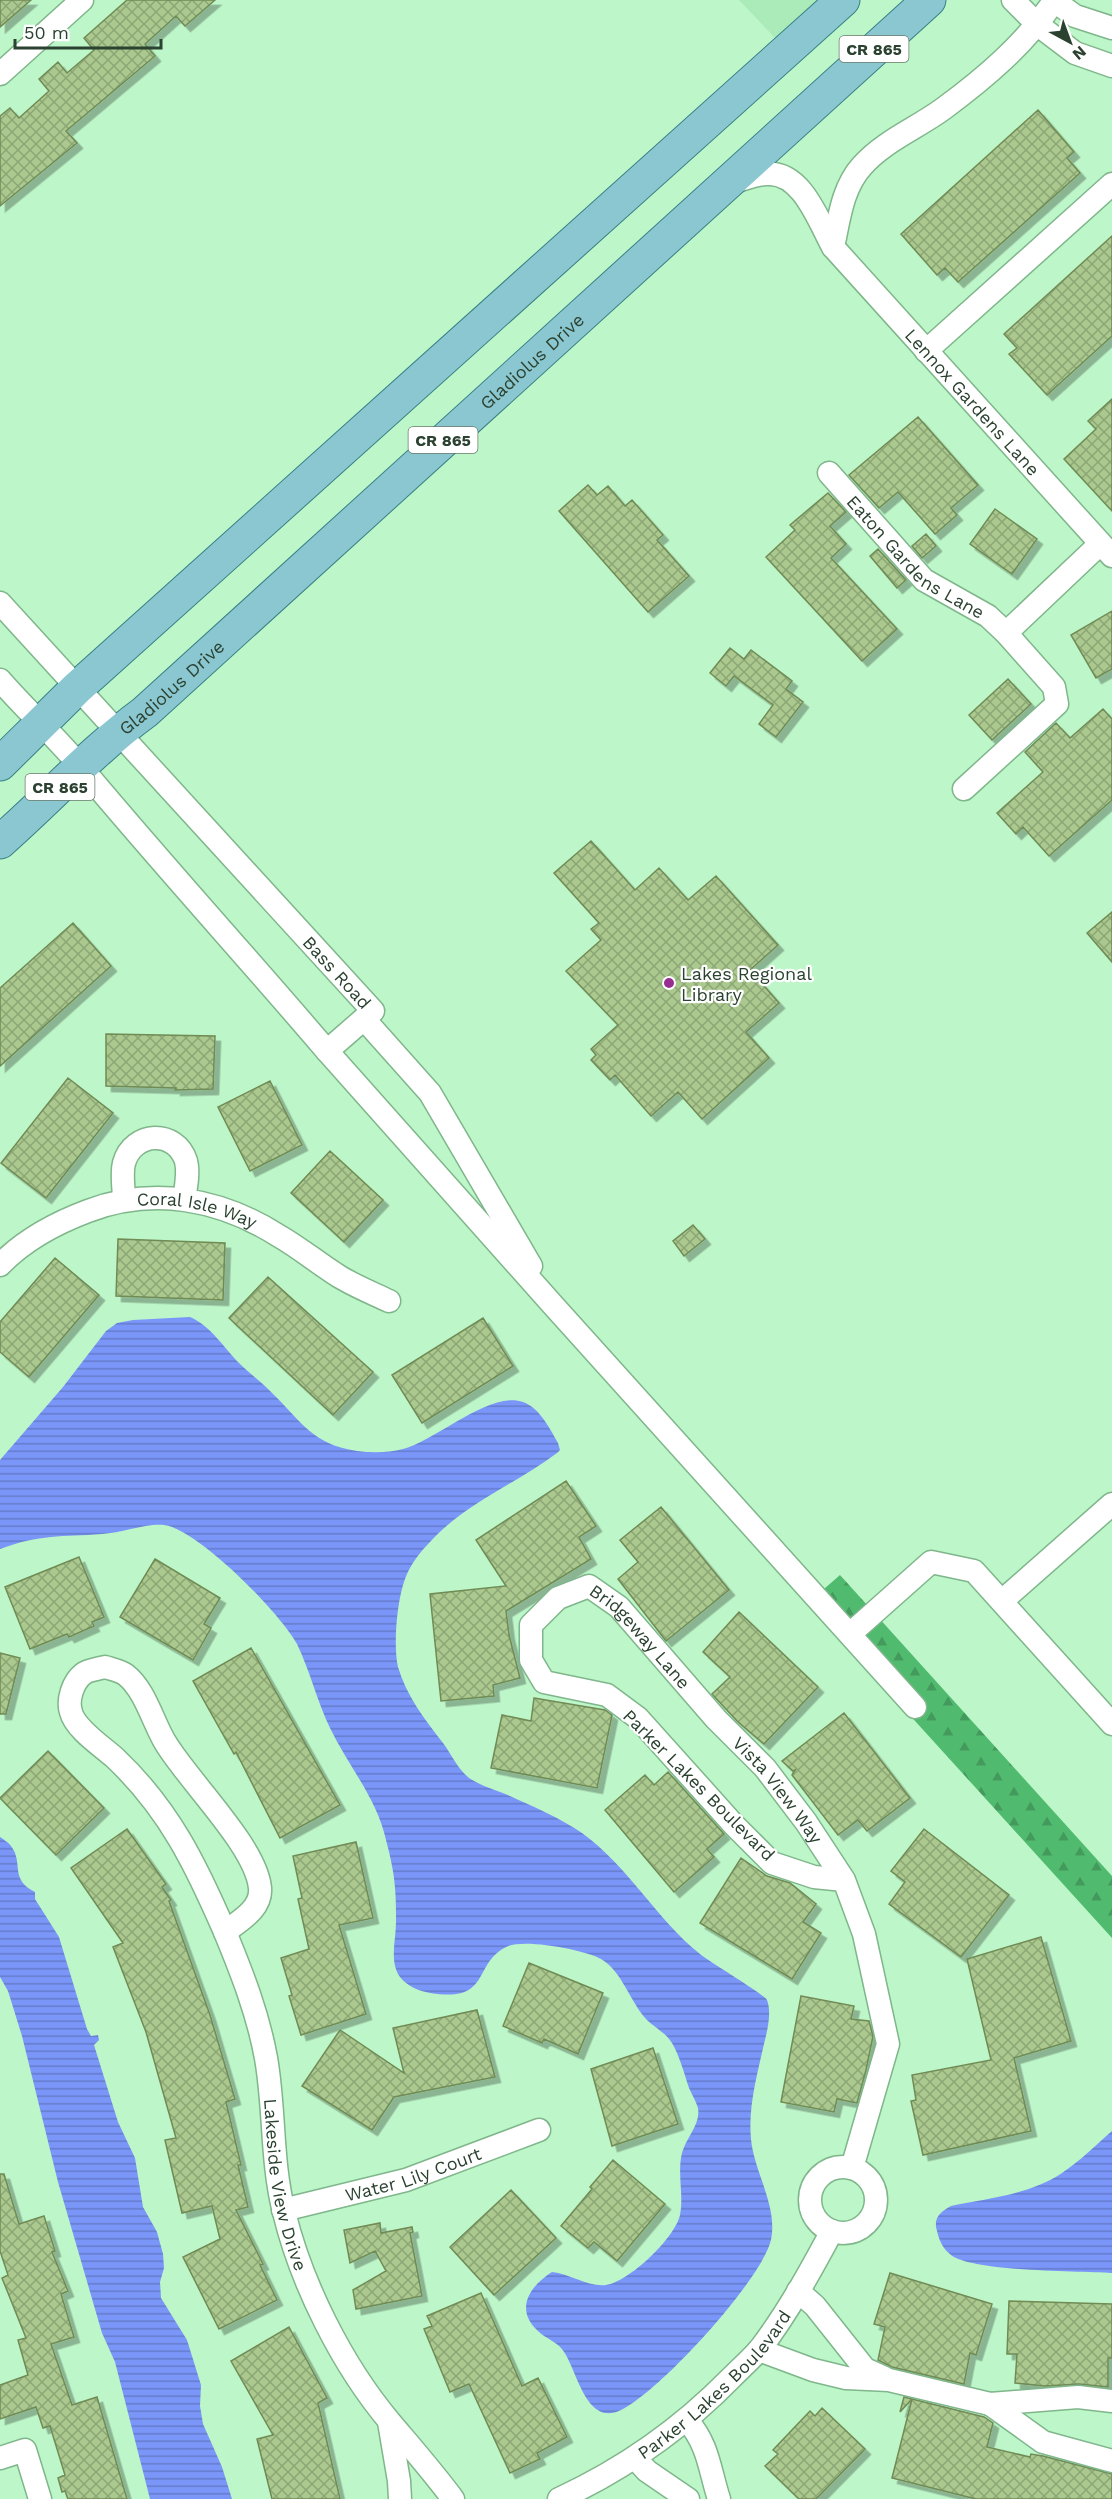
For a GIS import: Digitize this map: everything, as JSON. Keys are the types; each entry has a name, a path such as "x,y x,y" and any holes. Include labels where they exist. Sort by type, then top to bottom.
{"main road":[{"name":"CR 865","path":"0,764 77,688 843,0"},
{"name":"Gladiolus Drive","path":"0,842 48,799 80,766 145,712 929,0"}],"street":[{"path":"0,74 82,0"},
{"path":"1014,0 1038,25 1075,53 1112,66"},
{"path":"833,247 843,198 861,167 889,143 943,109 1011,53 1038,25 1054,1 1075,16 1112,28"},
{"name":"Lennox Gardens Lane","path":"724,184 769,173 789,178 805,194 833,247 1106,550"},
{"path":"926,351 1112,184"},
{"name":"Eaton Gardens Lane","path":"829,473 924,580 988,616 1054,687 1057,704 964,789"},
{"path":"1006,633 1106,550"},
{"name":"Bass Road","path":"0,603 373,1011 327,1051"},
{"path":"0,680 80,766 327,1051 552,1304 915,1707"},
{"path":"364,1019 430,1093 552,1304"},
{"path":"124,1200 124,1162 130,1151 142,1141 155,1136 171,1142 183,1155 187,1172 184,1199"},
{"name":"Coral Isle Way","path":"0,1265 38,1234 79,1214 124,1200 149,1197 184,1199 215,1206 259,1224 339,1276 388,1301"},
{"path":"1002,1601 1112,1504"},
{"path":"850,1634 931,1562 974,1571 1112,1724"},
{"name":"Bridgeway Lane","path":"544,1682 531,1660 531,1625 558,1598 589,1586 619,1608 705,1706"},
{"name":"Lakeside View Drive","path":"225,1932 253,1911 260,1889 254,1869 244,1849 171,1752 139,1692 126,1674 105,1667 84,1674 71,1691 70,1713 83,1730 115,1758 160,1808 197,1868 225,1932 255,2013 266,2058 276,2168 283,2210 304,2278 346,2359 388,2420 418,2452 453,2499"},
{"name":"Parker Lakes Boulevard","path":"544,1682 607,1695 638,1718 734,1825 772,1863 814,1877 844,1880"},
{"name":"Vista View Way","path":"705,1706 765,1768 806,1822 844,1880"},
{"path":"844,1880 864,1934 888,2044 852,2168"},
{"name":"Water Lily Court","path":"283,2210 406,2180 539,2130"},
{"path":"852,2168 862,2173 870,2181 876,2194 876,2205 871,2218 863,2227 843,2233 832,2231 822,2226 812,2210 812,2191 817,2180 830,2170 852,2168"},
{"name":"Parker Lakes Boulevard","path":"560,2499 588,2486 635,2458 687,2420 759,2350 798,2291 832,2231"},
{"path":"798,2291 815,2306 866,2369 889,2380"},
{"path":"759,2350 813,2370 846,2378 889,2380 990,2404 1078,2397 1112,2401"},
{"path":"990,2404 1043,2442 1112,2461"},
{"name":"Lakeside View Drive","path":"388,2420 397,2461 400,2499"},
{"path":"687,2420 698,2432 706,2448 718,2499"},
{"path":"0,2458 25,2450 39,2499"},
{"path":"635,2458 647,2471 688,2499"}],"shaded area":[{"path":"739,0 826,0 779,42"}],"green space":[{"path":"840,1575 1112,1876 1112,1938 808,1603"}],"water":[{"path":"190,1317 211,1331 239,1363 309,1431 342,1448 374,1452 403,1449 417,1444 479,1409 510,1400 523,1402 535,1409 558,1443 560,1450 557,1453 474,1505 443,1529 419,1554 402,1588 396,1635 397,1658 401,1677 417,1707 469,1778 547,1813 582,1833 629,1877 684,1940 700,1954 767,2000 768,2022 754,2091 750,2127 756,2164 769,2202 771,2240 749,2281 706,2334 659,2382 621,2410 608,2413 598,2410 590,2403 567,2356 559,2346 531,2323 526,2306 537,2284 552,2272 592,2284 606,2285 616,2282 638,2268 670,2235 680,2215 682,2153 698,2114 697,2105 672,2043 641,2013 615,1971 608,1964 593,1956 568,1949 539,1944 506,1947 488,1963 472,1987 450,1995 422,1991 406,1983 400,1977 394,1957 396,1909 393,1870 376,1810 330,1728 302,1654 288,1630 257,1594 217,1556 197,1541 179,1530 157,1525 109,1533 39,1538 0,1549 0,1460 63,1387 106,1331 117,1323 133,1320"},
{"path":"0,1837 15,1852 22,1882 35,1892 35,1899 59,1937 87,2029 91,2036 98,2035 99,2040 94,2045 118,2122 135,2158 143,2207 157,2232 163,2254 161,2298 187,2340 201,2385 200,2406 203,2424 222,2467 232,2499 150,2499 115,2362 102,2333 58,2182 22,2036 8,1991 0,1977"},
{"path":"1112,2131 1112,2273 1028,2270 981,2265 963,2261 951,2255 940,2241 936,2222 938,2216 951,2206 1022,2191 1049,2180 1075,2163"}],"building":[{"path":"0,0 31,0 0,27"},
{"path":"127,0 215,0 185,26 176,16 145,44 155,56 66,131 77,143 0,206 0,116 10,108 19,118 49,91 39,79 58,62 67,73 94,50 84,38"},
{"path":"1038,110 1074,152 1067,158 1080,173 958,282 945,268 937,275 901,234"},
{"path":"1112,236 1112,336 1047,395 1009,354 1017,348 1004,334"},
{"path":"1112,399 1112,511 1064,459 1096,429 1088,421"},
{"path":"918,417 978,485 951,508 957,515 935,534 898,492 879,508 849,475"},
{"path":"588,485 597,495 608,486 625,506 632,500 663,535 657,540 689,576 648,612 559,511"},
{"path":"828,493 846,512 830,526 846,544 831,558 897,629 862,661 766,557 795,530 790,525"},
{"path":"995,509 1037,539 1012,574 970,544"},
{"path":"926,534 936,546 922,558 912,546"},
{"path":"878,549 906,580 897,588 870,556"},
{"path":"1112,611 1112,669 1096,678 1071,635"},
{"path":"730,648 744,659 751,650 792,681 786,689 803,702 776,737 759,724 773,705 734,676 726,686 710,673"},
{"path":"1008,679 1031,704 992,740 969,715"},
{"path":"1103,709 1112,719 1112,800 1049,856 1023,827 1016,834 997,813 1043,772 1025,752 1056,723 1070,738"},
{"name":"Lakes Regional Library","path":"591,841 635,890 659,868 688,900 716,876 778,945 750,970 779,1003 746,1032 769,1058 702,1119 678,1092 651,1116 615,1075 610,1080 591,1060 596,1055 591,1049 618,1025 566,971 601,940 591,929 599,923 554,873"},
{"path":"1112,912 1112,962 1087,933"},
{"path":"73,923 111,966 0,1066 0,988"},
{"path":"106,1034 215,1036 213,1089 175,1090 176,1088 106,1086"},
{"path":"68,1078 113,1113 46,1198 1,1163"},
{"path":"270,1081 302,1145 250,1171 218,1107"},
{"path":"330,1151 383,1200 344,1242 291,1193"},
{"path":"693,1225 705,1239 684,1256 673,1241"},
{"path":"118,1239 225,1243 223,1300 116,1296"},
{"path":"55,1258 99,1295 29,1377 0,1352 0,1322"},
{"path":"268,1277 373,1372 333,1415 229,1318"},
{"path":"483,1318 513,1366 422,1423 392,1375"},
{"path":"566,1481 596,1526 579,1537 591,1559 506,1611 509,1635 520,1678 493,1685 494,1696 441,1701 430,1594 506,1586 476,1540"},
{"path":"661,1507 729,1590 666,1641 618,1579 638,1562 620,1540"},
{"path":"79,1557 104,1617 92,1622 94,1626 69,1637 67,1634 30,1649 5,1587"},
{"path":"155,1559 220,1598 204,1624 211,1628 193,1660 120,1617"},
{"path":"739,1612 818,1687 764,1744 737,1721 712,1694 730,1677 703,1652"},
{"path":"251,1648 340,1805 280,1838 236,1752 234,1754 193,1681"},
{"path":"0,1653 20,1658 6,1714 0,1714"},
{"path":"534,1698 605,1710 612,1715 597,1788 491,1768 502,1715 531,1721"},
{"path":"844,1713 910,1798 867,1831 858,1820 838,1835 792,1775 795,1770 793,1771 782,1761"},
{"path":"48,1751 104,1808 56,1855 0,1798"},
{"path":"668,1772 724,1834 707,1849 714,1857 674,1892 605,1810 645,1775 654,1785"},
{"path":"127,1829 166,1884 162,1887 171,1900 169,1901 210,2015 235,2099 226,2102 248,2207 236,2210 263,2264 260,2265 277,2300 219,2329 183,2257 220,2239 212,2206 182,2213 165,2140 176,2138 146,2032 113,1947 123,1943 71,1868"},
{"path":"924,1829 1009,1895 961,1957 889,1904 905,1882 891,1871"},
{"path":"356,1842 373,1918 339,1925 366,2014 301,2035 289,1996 292,1995 281,1958 309,1949 298,1899 302,1898 293,1856"},
{"path":"741,1858 767,1876 790,1883 816,1904 803,1922 821,1933 792,1979 700,1923"},
{"path":"1041,1937 1071,2041 1014,2058 1031,2131 923,2155 911,2101 916,2100 912,2075 991,2060 967,1959"},
{"path":"529,1963 603,1993 578,2054 544,2039 542,2043 503,2026"},
{"path":"801,1996 854,2006 851,2019 869,2021 873,2036 857,2103 837,2099 834,2112 781,2102"},
{"path":"477,2010 495,2077 394,2097 372,2130 302,2086 340,2030 404,2073 393,2028"},
{"path":"653,2048 678,2124 612,2146 591,2069"},
{"path":"613,2160 665,2204 617,2261 594,2242 588,2248 561,2226"},
{"path":"0,2174 4,2174 19,2224 44,2216 55,2251 52,2252 68,2291 61,2294 74,2337 51,2344 72,2405 97,2397 127,2499 68,2499 65,2491 62,2492 58,2478 65,2475 50,2426 43,2428 36,2407 0,2419 0,2385 28,2375 18,2340 26,2338 2,2278 8,2275 0,2251"},
{"path":"511,2190 556,2238 494,2295 450,2247"},
{"path":"380,2223 381,2233 412,2227 413,2232 410,2233 422,2296 356,2309 353,2290 386,2271 375,2251 350,2263 344,2230"},
{"path":"890,2273 992,2304 976,2355 970,2353 964,2384 892,2367 878,2360 885,2327 874,2324"},
{"path":"481,2293 522,2386 538,2378 567,2437 537,2453 540,2459 510,2473 469,2384 450,2392 424,2329 432,2326 427,2316"},
{"path":"1009,2301 1112,2304 1112,2358 1108,2358 1108,2387 1015,2383 1017,2354 1007,2354"},
{"path":"289,2327 327,2398 318,2403 340,2499 272,2499 257,2439 273,2435 231,2361"},
{"path":"904,2397 912,2399 900,2412"},
{"path":"912,2399 984,2417 993,2423 987,2447 1030,2457 1031,2454 1043,2456 1112,2474 1112,2499 976,2499 892,2478"},
{"path":"822,2408 865,2449 816,2499 799,2499 765,2466 778,2454 773,2450 810,2411 815,2416"}],"place":[{"name":"Lakes Regional Library","path":"669,983"}]}
